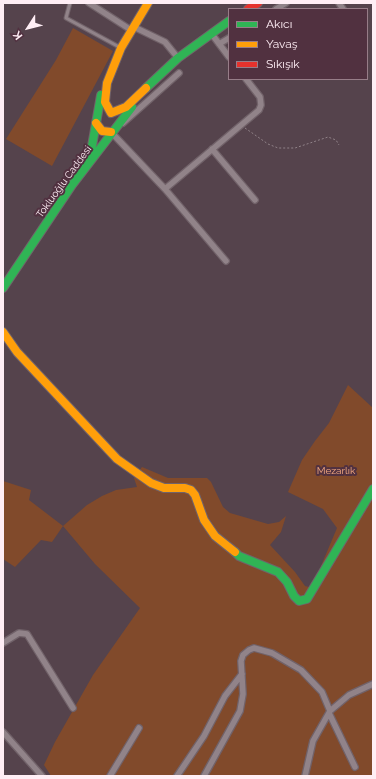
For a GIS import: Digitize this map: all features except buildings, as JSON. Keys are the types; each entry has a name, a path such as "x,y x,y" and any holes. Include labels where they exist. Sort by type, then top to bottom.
{"street":[{"path":"89,3 133,28 165,42 178,58"},
{"path":"84,169 92,146 102,91 107,83 121,48 148,3"},
{"name":"Tokluoğlu Caddesi","path":"97,120 111,113 124,109 178,58 228,22"},
{"path":"211,33 228,56"},
{"path":"219,44 228,39"},
{"path":"97,120 102,131 122,124 179,73"},
{"path":"165,189 259,110 261,105 260,97 247,80"},
{"path":"107,83 104,102 111,113 114,128 226,261"},
{"name":"Tokluoğlu Caddesi","path":"3,288 84,169 114,128 144,91"},
{"path":"212,149 255,200"},
{"path":"3,332 17,352 108,451 126,467 151,483 164,488 186,488 191,490 195,495 204,520 219,540 239,556 278,572 287,582 294,596 299,601 307,599 373,489"},
{"path":"3,643 19,633 27,634 73,708"},
{"path":"204,776 214,755 238,716 242,700 241,661 247,651 254,648 272,653 294,664 308,676 325,696 330,712 355,768"},
{"path":"177,776 204,736 225,696 242,674"},
{"path":"305,776 308,757 313,741 330,712 349,696 373,684"},
{"path":"110,776 139,728"},
{"path":"3,732 42,776"}],"lane":[{"path":"70,3 66,18 121,48"}],"path":[{"path":"241,125 268,144 278,148 296,148 328,137 336,140 339,145"}],"green space":[{"path":"73,28 113,51 52,166 6,139 56,60"},
{"name":"Mezarlık","path":"348,385 373,408 373,776 51,776 44,765 55,742 93,675 140,608 95,564 63,526 87,505 102,496 116,490 137,487 134,478 142,467 168,478 207,478 211,482 223,507 230,513 268,524 279,522 286,516 281,532 270,545 295,572 305,586 309,587 316,578 337,528 323,509 288,492 302,460 329,423"},
{"path":"3,481 31,490 29,500 63,526 52,542 41,540 15,567 3,559"}],"traffic: fast":[{"path":"146,88 178,58 228,22"},
{"path":"85,165 92,146 101,95"},
{"path":"3,288 72,185 132,107"},
{"path":"235,552 239,556 278,572 287,582 294,596 299,601 307,599 373,489"}],"traffic: slow":[{"path":"146,88 126,107 111,113 105,102 107,83 121,48 148,3"},
{"path":"96,123 102,131 111,132"},
{"path":"3,332 17,352 117,459 151,483 164,488 185,488 191,490 195,495 204,520 215,536 235,552"}],"traffic: jam":[{"path":"250,8 258,3"}]}
